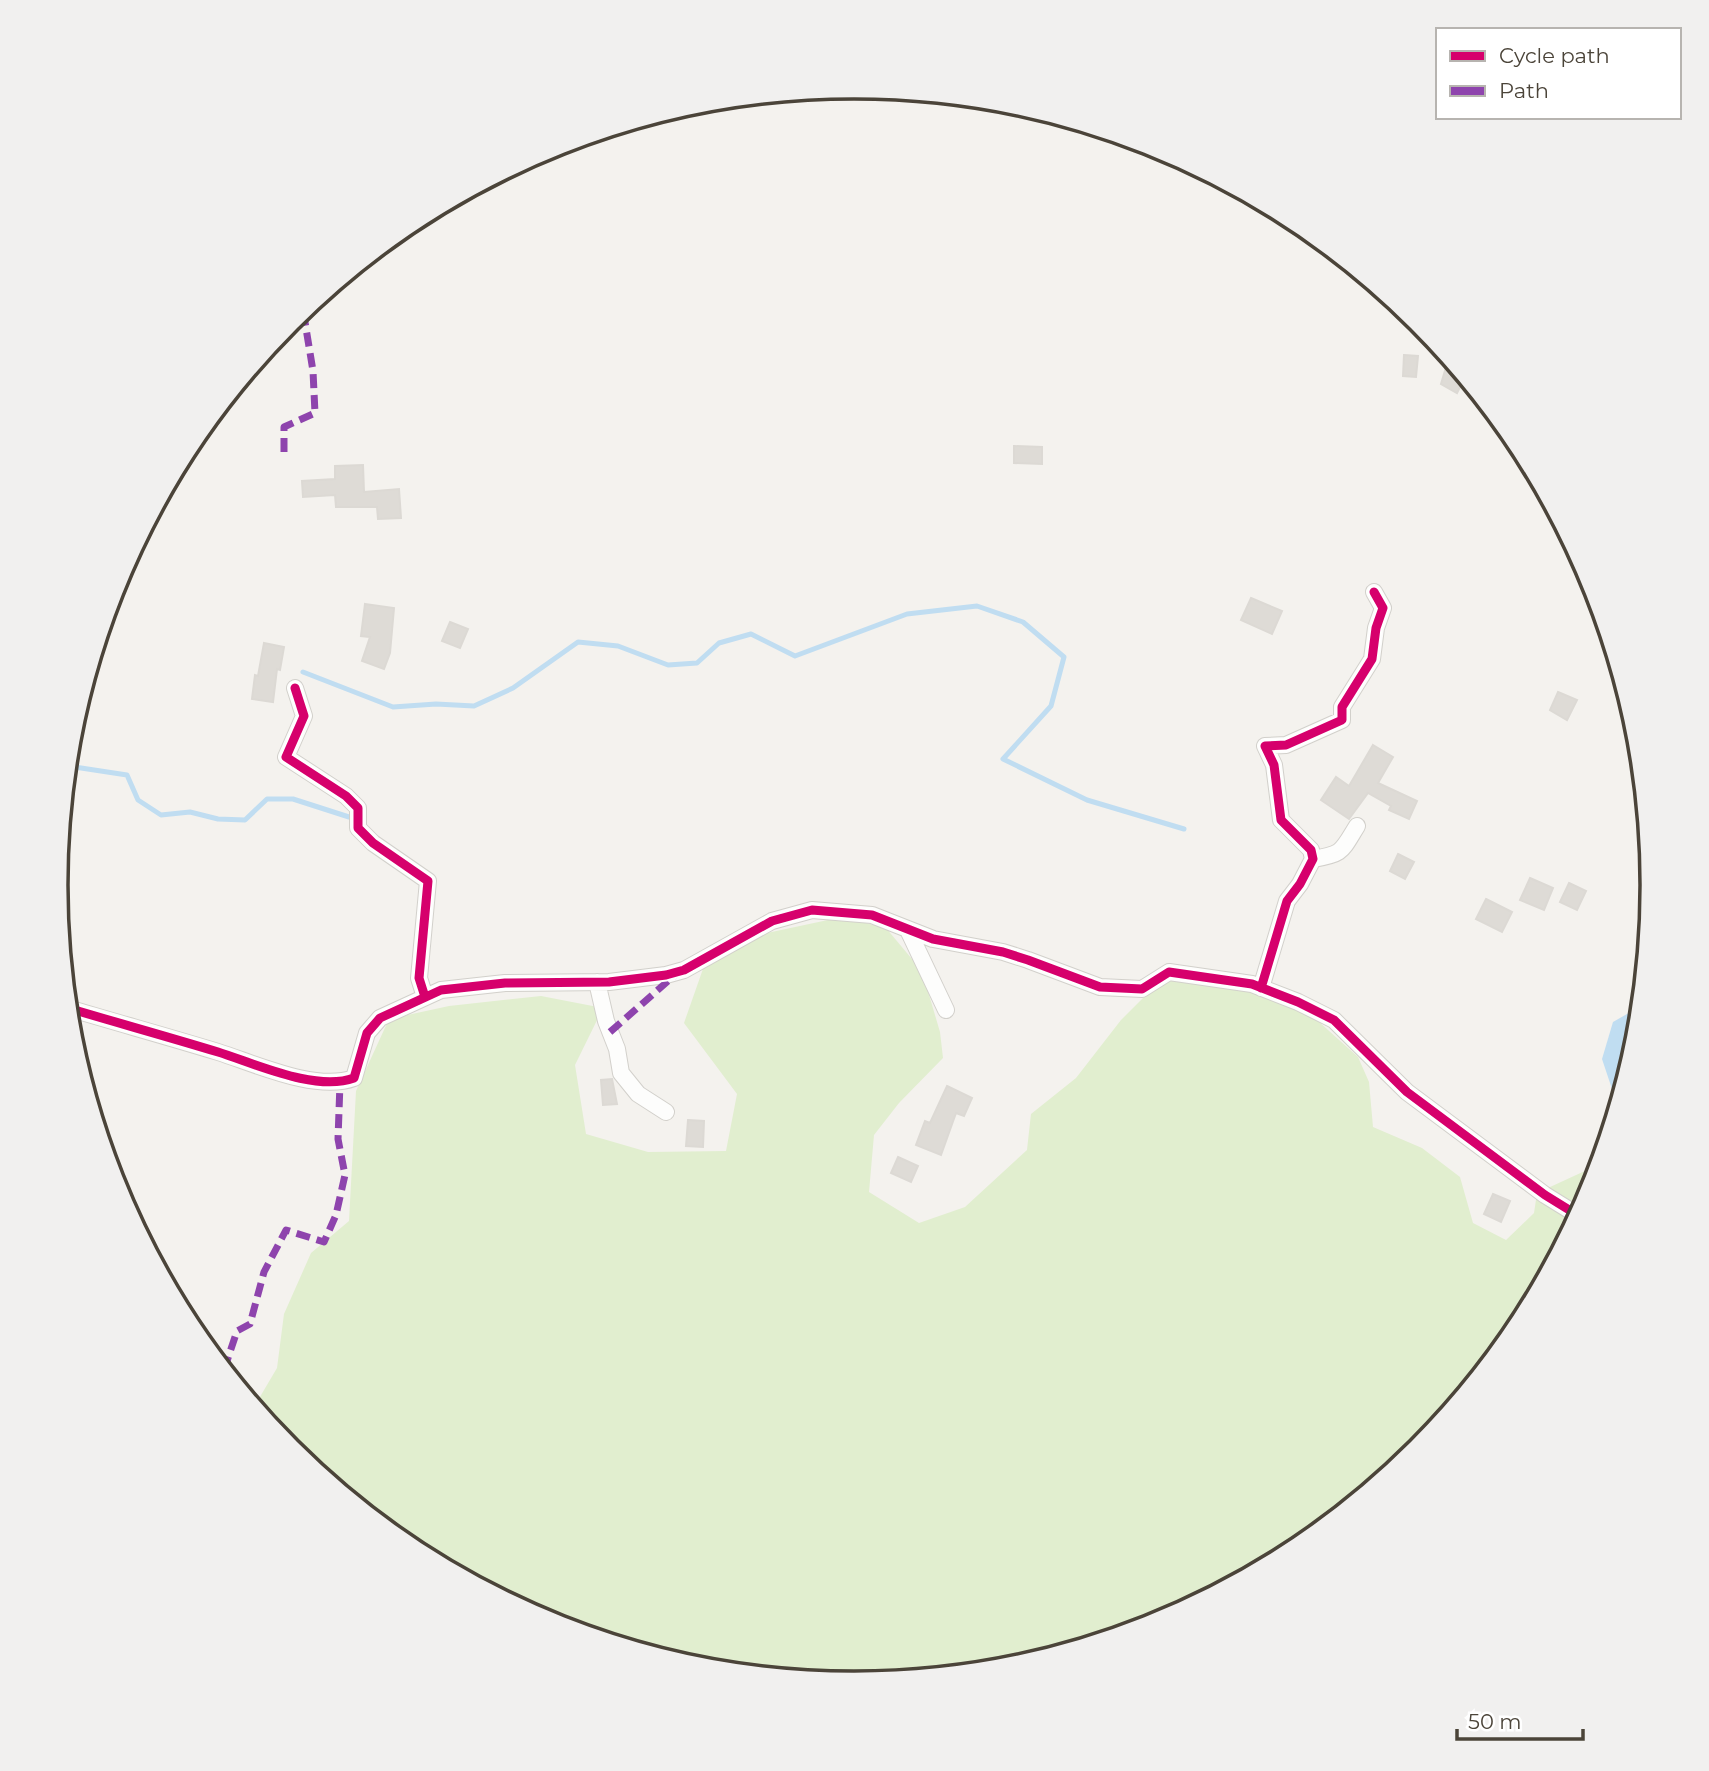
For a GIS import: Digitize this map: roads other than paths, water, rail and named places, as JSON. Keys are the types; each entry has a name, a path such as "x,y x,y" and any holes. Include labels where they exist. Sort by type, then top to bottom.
{"street":[{"path":"1261,988 1287,901 1300,884 1313,859 1311,850 1281,820 1274,765 1265,746 1286,745 1342,720 1342,707 1371,659 1376,628 1384,608 1374,592"},
{"path":"295,688 304,716 286,757 346,796 358,808 358,828 373,843 428,881 419,978 425,997"},
{"path":"1313,859 1335,856 1345,846 1357,826"},
{"path":"79,1011 260,1067 301,1078 340,1083 354,1078 367,1033 380,1018 441,990 505,983 597,982 666,975 684,970 772,921 812,910 872,915 933,939 1003,952 1100,987 1142,989 1169,972 1252,984 1298,1002 1334,1020 1407,1092 1545,1195 1570,1210"},
{"path":"908,930 946,1010"},
{"path":"597,982 606,1021 617,1049 621,1073 638,1094 666,1112"}],"water":[{"path":"1630,1012 1613,1092 1602,1059 1613,1022"}],"waterway":[{"path":"303,672 393,707 436,704 474,706 513,688 578,642 618,646 668,665 697,663 719,643 751,634 795,656 907,614 977,606 1023,622 1064,657 1051,706 1003,759 1087,800 1184,829"},
{"path":"77,767 127,775 138,800 161,815 190,812 218,819 245,820 267,799 293,799 349,817"}]}
